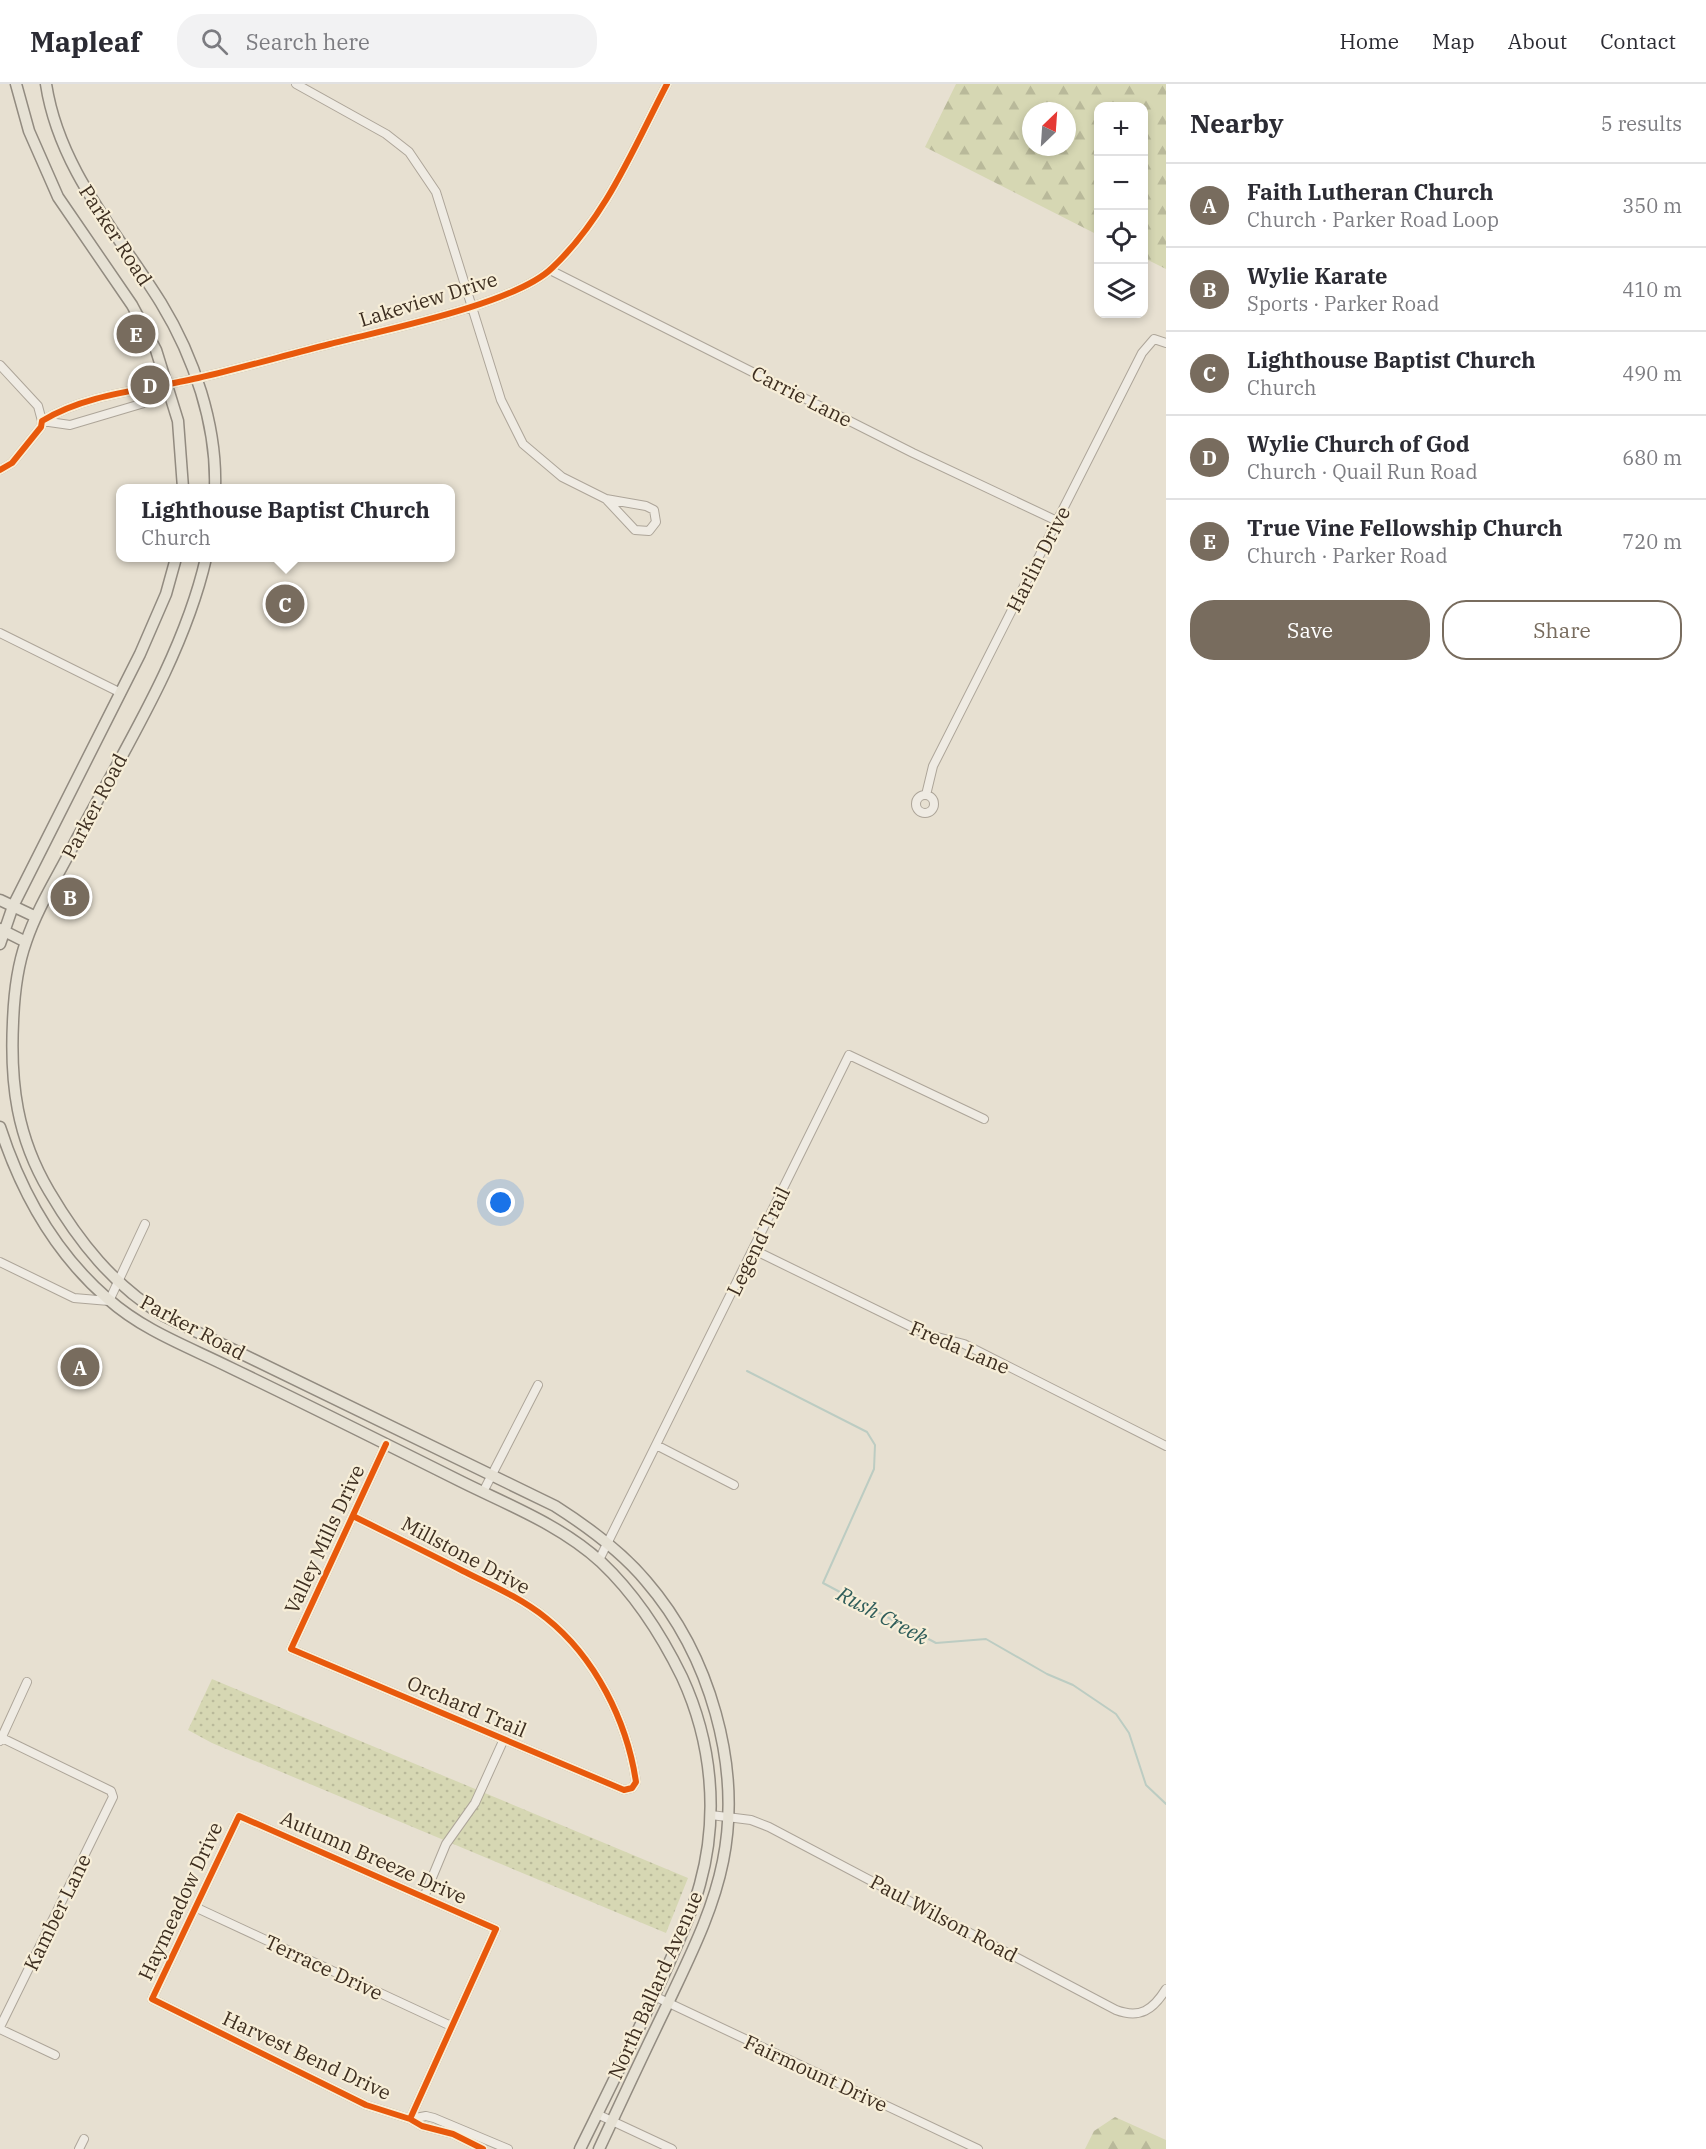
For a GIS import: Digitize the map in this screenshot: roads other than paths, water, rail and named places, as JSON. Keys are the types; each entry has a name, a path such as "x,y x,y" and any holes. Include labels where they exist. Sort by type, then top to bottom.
{"main road":[{"name":"Parker Road","path":"16,84 29,130 58,197 145,325 156,350 178,421 183,484"},
{"name":"Parker Road","path":"45,84 55,126 78,179 161,304 196,379 213,445 215,484"},
{"name":"Parker Road","path":"0,944 2,930 13,906 121,693 166,594 175,562"},
{"name":"Parker Road","path":"205,562 196,595 168,663 36,917 26,942 14,998 11,1072 21,1127 35,1168 80,1240 136,1299 164,1316 555,1506 608,1544 646,1581 676,1622 699,1667 713,1705 721,1737 729,1817"},
{"path":"0,900 36,917"},
{"path":"2,930 26,942"},
{"name":"Parker Road","path":"0,1127 17,1177 36,1209 70,1260 109,1300 169,1340 483,1492 569,1537 599,1560 641,1606 663,1639 697,1710 707,1760 711,1815"},
{"name":"North Ballard Avenue","path":"580,2149 654,1996 698,1892 711,1815"},
{"name":"North Ballard Avenue","path":"599,2149 705,1921 723,1863 729,1817"}],"street":[{"path":"296,84 361,118 409,152 436,192 501,400 523,444 562,477 606,499 646,506 654,510 656,522 649,531 635,530 606,499"},
{"name":"Lakeview Drive","path":"42,421 62,408 166,383 196,379 473,306 524,286 550,270 602,211 667,84"},
{"name":"Carrie Lane","path":"550,270 913,453 1055,520"},
{"name":"Harlin Drive","path":"926,795 933,766 1055,520 1080,479 1148,343 1154,339 1166,343"},
{"path":"0,365 38,406 42,421 41,427 12,463 0,470"},
{"path":"42,421 70,425 161,398 166,383"},
{"path":"0,633 121,693"},
{"name":"Legend Trail","path":"599,1560 658,1446 849,1055 984,1119"},
{"path":"0,1262 74,1298 109,1300 145,1224"},
{"name":"Freda Lane","path":"754,1250 926,1334 964,1344 1166,1446"},
{"path":"483,1492 538,1385"},
{"name":"Valley Mills Drive","path":"291,1649 386,1444"},
{"path":"658,1446 734,1485"},
{"name":"Millstone Drive","path":"353,1516 505,1591 546,1618 577,1650 602,1684 620,1720 632,1755 636,1782 632,1788"},
{"name":"Orchard Trail","path":"291,1649 624,1790 632,1788"},
{"path":"1,1739 27,1682"},
{"name":"Kamber Lane","path":"0,2028 113,1797 111,1791 1,1739"},
{"path":"424,1897 446,1844 475,1803 504,1739"},
{"name":"Paul Wilson Road","path":"711,1815 770,1827 1116,2010 1132,2015 1149,2011 1166,1989"},
{"name":"Autumn Breeze Drive","path":"239,1816 496,1929 451,2026"},
{"name":"Haymeadow Drive","path":"152,1999 239,1816"},
{"name":"Terrace Drive","path":"196,1908 451,2026"},
{"name":"Fairmount Drive","path":"654,1996 978,2149"},
{"name":"Harvest Bend Drive","path":"152,1999 366,2105 410,2119 422,2126 453,2134 483,2149"},
{"path":"410,2119 451,2026"},
{"path":"0,2028 55,2055"},
{"path":"597,2114 672,2149"},
{"name":"Harvest Bend Drive","path":"410,2119 434,2118 508,2149"},
{"path":"79,2149 84,2139"}],"waterway":[{"name":"Rush Creek","path":"747,1371 867,1432 875,1445 874,1469 823,1583 936,1643 986,1639 1047,1674 1073,1685 1116,1714 1129,1733 1146,1785 1166,1804"}],"place":[{"name":"True Vine Fellowship Church","path":"136,334"},
{"name":"Wylie Church of God","path":"150,385"},
{"name":"Lighthouse Baptist Church","path":"285,604"},
{"name":"Wylie Karate","path":"70,897"},
{"name":"Faith Lutheran Church","path":"80,1367"}]}
